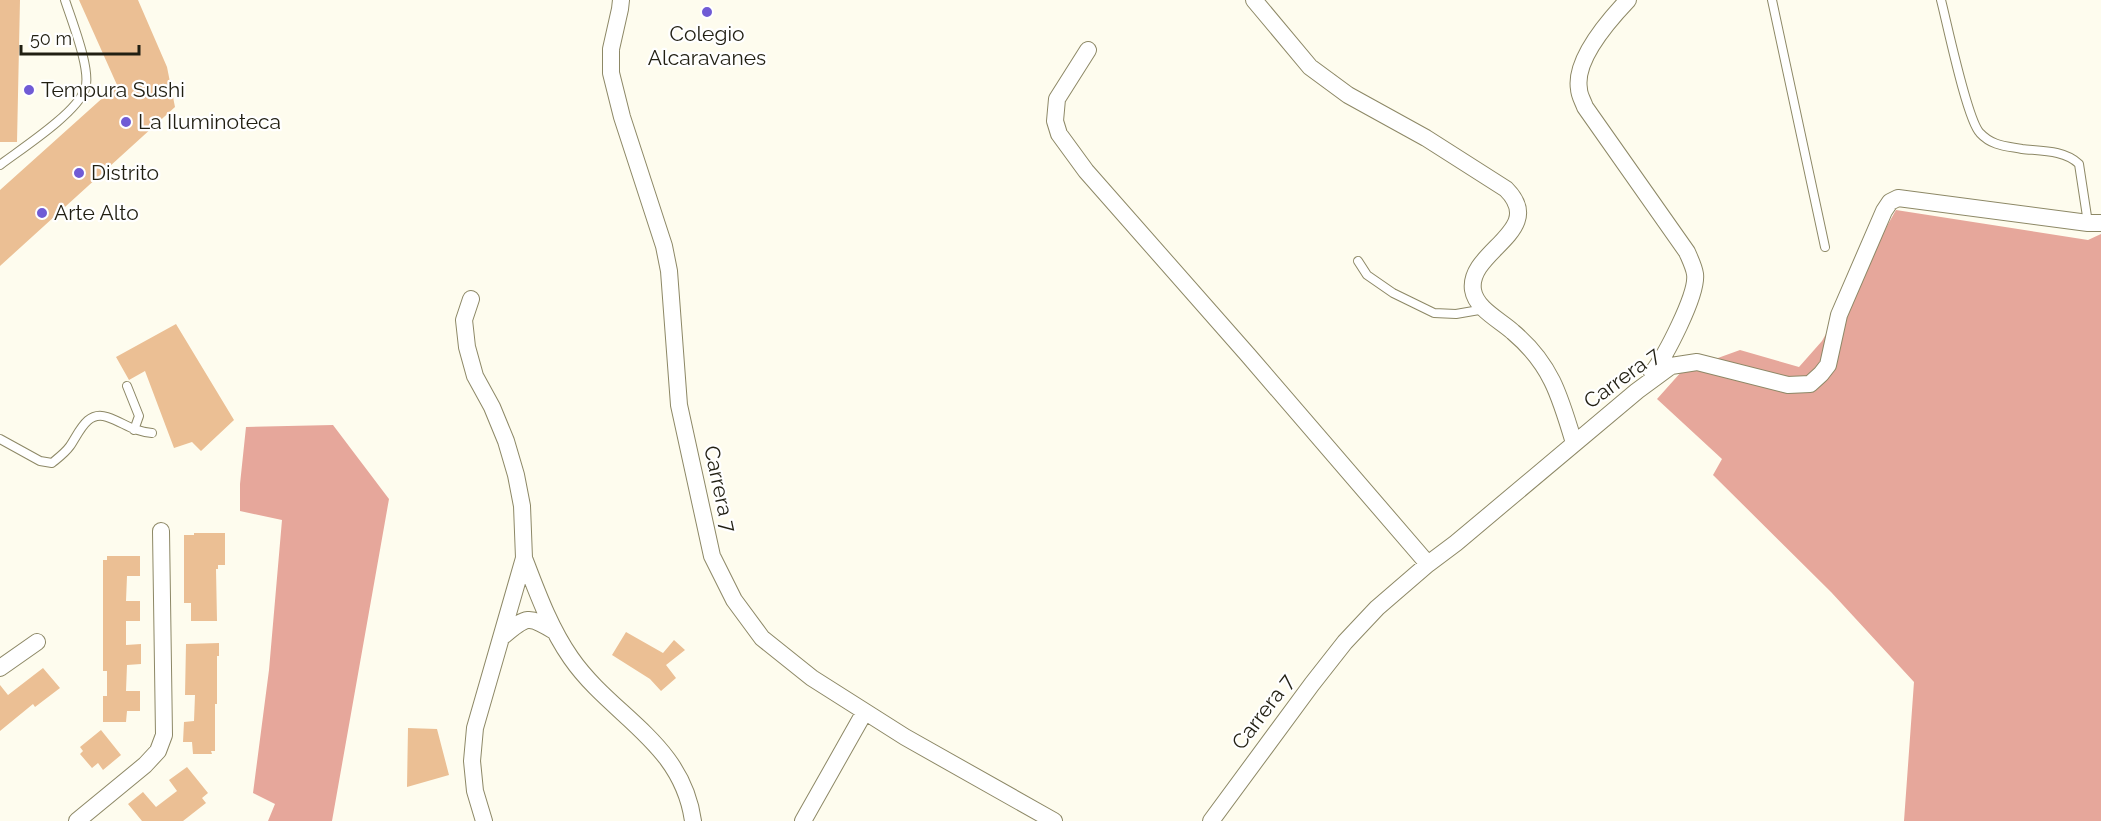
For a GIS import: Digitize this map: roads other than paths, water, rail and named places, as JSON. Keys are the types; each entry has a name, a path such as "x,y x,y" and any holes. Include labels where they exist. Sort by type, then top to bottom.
{"street":[{"name":"Carrera 7","path":"621,0 611,49 611,73 622,117 664,246 669,271 679,405 712,556 734,600 762,638 812,678 864,713 1054,821"},
{"path":"1254,0 1310,68 1348,95 1426,138 1506,189 1514,197 1517,221 1513,231 1473,276 1473,291 1478,304 1533,348 1559,392 1574,443"},
{"path":"1628,0 1609,21 1582,63 1578,88 1585,107 1687,252 1695,274 1695,286 1663,360 1638,391"},
{"path":"1088,50 1057,99 1054,121 1059,134 1086,171 1428,564"},
{"name":"Carrera 7","path":"1211,821 1345,642 1377,608 1574,443 1671,366 1696,362 1788,385 1810,384 1821,374 1828,365 1839,315 1890,202 1898,198 2094,223"},
{"path":"471,299 464,320 467,347 476,376 506,441 516,475 522,506 524,558 475,728 473,771 475,791 484,821"},
{"path":"77,821 145,765 158,751 164,735 161,531"},
{"path":"524,558 556,632 571,658 610,702 634,721 674,766 686,789 693,821"},
{"path":"502,637 521,621 535,619 556,632"},
{"path":"0,668 38,642"},
{"path":"803,821 864,713"}],"lane":[{"path":"0,165 72,110 86,88 85,63 65,0"},
{"path":"1772,0 1825,247"},
{"path":"1941,0 1977,131 1994,144 2058,153 2074,159 2079,164 2094,223"},
{"path":"1358,261 1367,275 1393,294 1434,313 1456,314 1485,309"},
{"path":"127,386 139,416 134,430"},
{"path":"0,440 40,461 52,463 68,449 91,417 106,416 134,430 152,433"}],"place":[{"name":"Colegio Alcaravanes","path":"707,12"},
{"name":"Tempura Sushi","path":"29,90"},
{"name":"La Iluminoteca","path":"126,122"},
{"name":"Distrito","path":"79,173"},
{"name":"Arte Alto","path":"42,213"}]}
